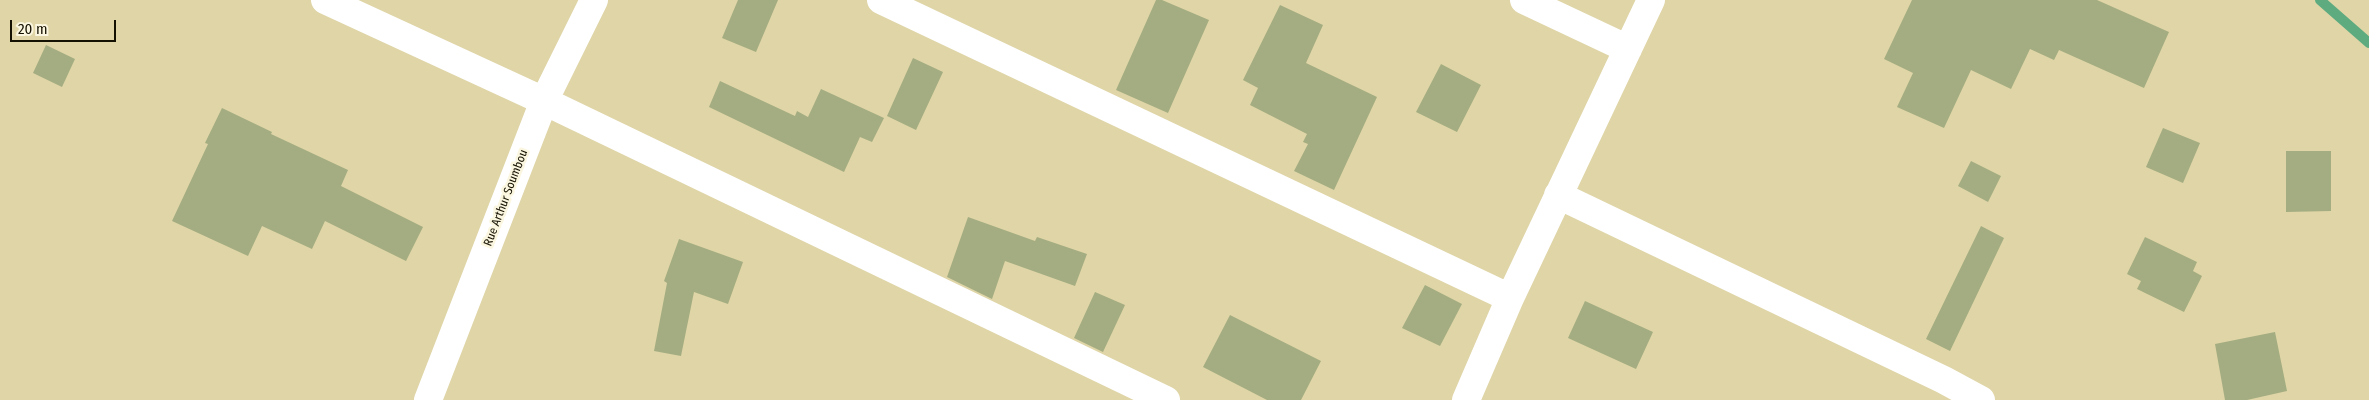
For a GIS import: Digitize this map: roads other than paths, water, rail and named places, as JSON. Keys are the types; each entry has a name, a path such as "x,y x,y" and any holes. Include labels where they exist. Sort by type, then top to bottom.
{"street":[{"path":"325,0 544,101 1166,400"},
{"name":"Rue Arthur Soumbou","path":"428,400 544,101 594,0"},
{"path":"881,0 1510,298"},
{"path":"1524,0 1628,49"},
{"path":"1466,400 1510,298 1652,0"},
{"path":"1558,195 1944,380 1981,400"}],"waterway":[{"path":"2320,0 2369,43"}]}
